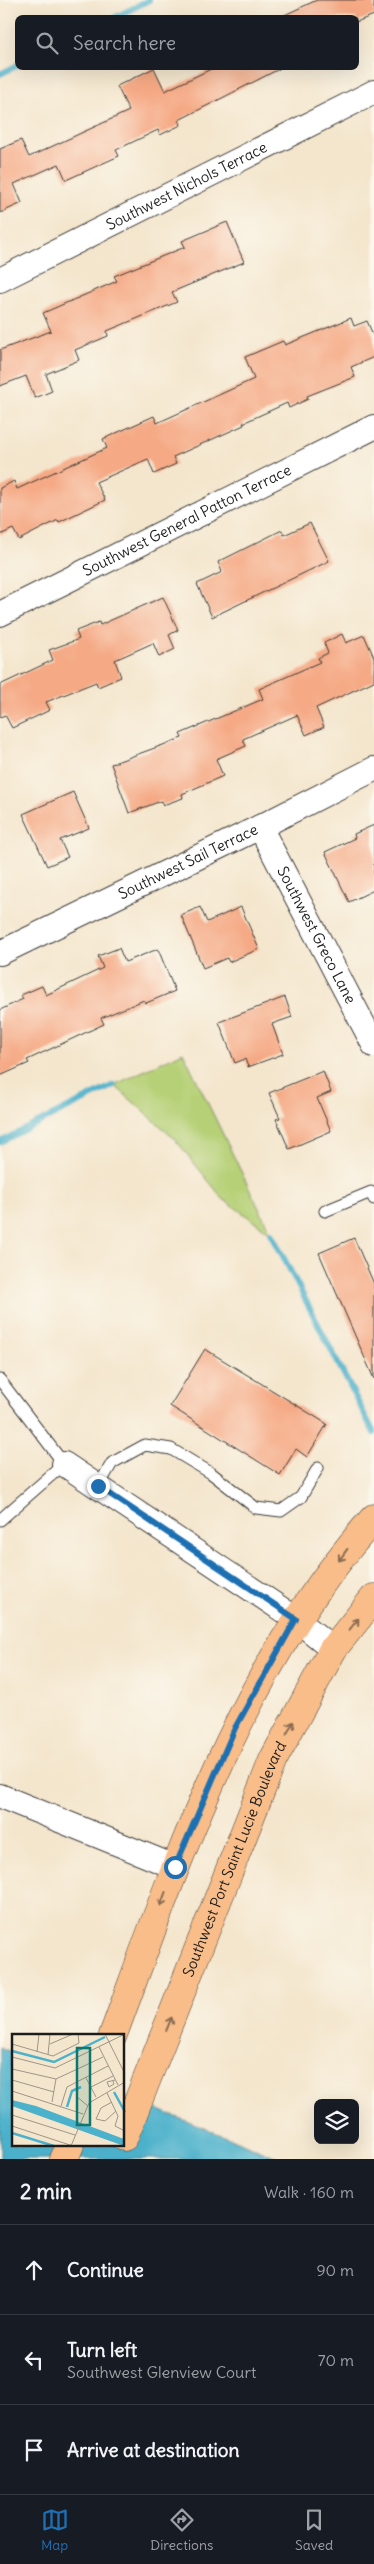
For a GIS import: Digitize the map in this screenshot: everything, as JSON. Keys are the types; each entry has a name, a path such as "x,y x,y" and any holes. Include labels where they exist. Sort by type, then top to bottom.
{"main road":[{"path":"113,2034 175,1867 235,1728 296,1619 352,1542 374,1518"},
{"name":"Southwest Port Saint Lucie Boulevard","path":"125,2134 273,1760 333,1649 374,1598"},
{"path":"64,2159 70,2146"},
{"path":"115,2159 120,2146"}],"street":[{"name":"Southwest Nichols Terrace","path":"0,280 374,92"},
{"name":"Southwest General Patton Terrace","path":"0,614 374,427"},
{"name":"Southwest Sail Terrace","path":"0,952 260,827 374,769"},
{"name":"Southwest Greco Lane","path":"260,827 374,1045"},
{"path":"64,1464 296,1619 333,1649"},
{"path":"0,1796 175,1867"}],"lane":[{"path":"325,1211 371,1192 374,1199"},
{"path":"0,1381 64,1464 0,1520"},
{"path":"98,1486 112,1463 145,1444 171,1449 211,1473 256,1508 281,1510 301,1497 318,1468"}],"green space":[{"path":"183,1052 271,1233 223,1199 174,1138 114,1085"}],"water":[{"path":"0,2047 12,2052 12,2146 125,2146 125,2096 282,2159 0,2159"}],"building":[{"path":"317,0 374,0 374,15 359,21 359,15 284,15"},
{"path":"150,70 155,70 165,91 209,70 277,70 179,120 181,125 160,135 158,130 116,150 119,156 66,180 59,164 14,184 22,203 0,213 0,149 21,140 29,157 129,111 117,86"},
{"path":"227,222 244,262 172,292 177,302 107,331 108,336 75,350 79,360 46,374 52,391 35,398 26,376 0,386 0,350 51,331 43,313 117,281 114,276 185,247 182,241"},
{"path":"351,318 354,326 367,321 374,337 374,357 351,367 355,377 307,396 308,399 289,408 287,403 243,423 244,425 173,457 176,464 154,474 148,459 96,482 105,500 59,522 58,520 19,540 13,529 0,535 0,488 14,481 17,489 107,448 103,439 154,416 157,423 254,379 245,357 283,341 285,345"},
{"path":"310,523 329,561 212,617 197,584 222,572 218,562 282,530 284,535"},
{"path":"163,597 178,630 169,635 175,649 159,657 153,643 115,660 121,677 98,687 96,682 46,702 50,710 12,728 5,715 0,717 0,685 53,660 49,650 79,639 76,631 99,622 100,625"},
{"path":"342,634 346,643 364,635 374,657 374,681 316,708 324,727 306,735 297,715 243,739 246,746 216,759 223,776 182,794 183,798 163,805 161,801 129,813 111,764 182,738 180,734 263,699 259,689 320,662 318,658 328,653 324,643"},
{"path":"73,792 89,828 60,840 68,857 47,866 23,814"},
{"path":"374,825 374,890 349,902 325,852 355,838 354,834"},
{"path":"200,907 207,922 241,907 259,949 229,962 227,958 203,968 181,915"},
{"path":"119,948 125,962 158,949 175,991 146,1003 144,1000 101,1018 104,1024 27,1060 29,1063 0,1076 0,1010 23,999 21,995 42,986 46,995 103,968 98,956"},
{"path":"285,997 292,1017 272,1024 283,1054 248,1067 245,1059 235,1063 219,1022"},
{"path":"323,1071 331,1092 317,1098 331,1131 289,1149 276,1119 280,1118 269,1093"},
{"path":"354,1238 374,1284 374,1379 319,1253"},
{"path":"205,1349 327,1424 307,1457 296,1449 280,1475 170,1406"}],"waterway":[{"path":"120,15 149,0"},
{"path":"0,74 15,66"},
{"path":"0,1142 114,1085"},
{"path":"271,1233 374,1433"}],"route":[{"path":"98,1486 296,1619 235,1728 175,1867"}]}
